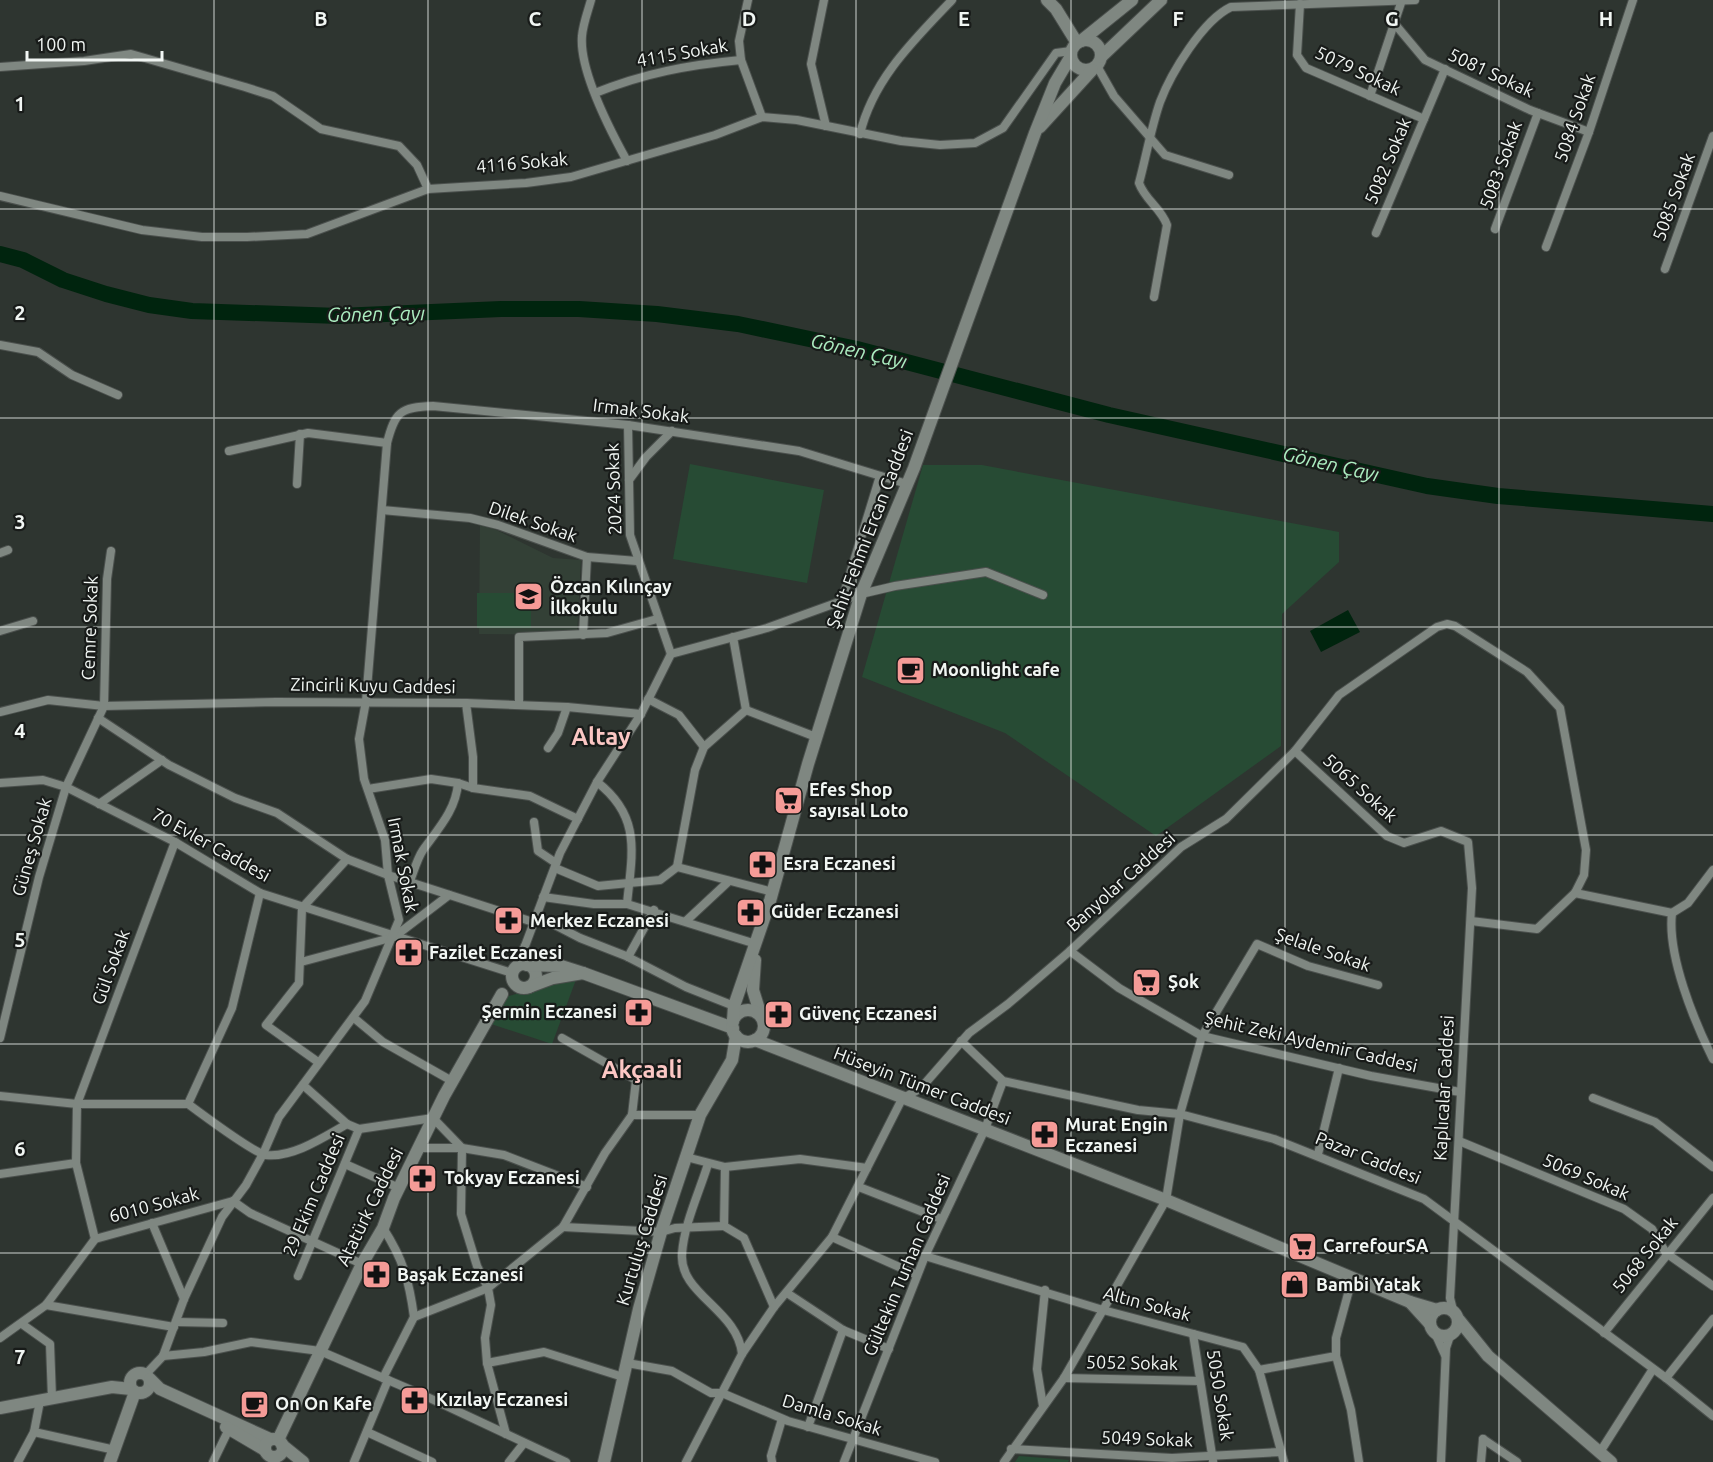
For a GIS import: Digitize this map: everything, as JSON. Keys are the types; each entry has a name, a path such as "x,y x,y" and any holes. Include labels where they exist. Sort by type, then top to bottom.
{"main road":[{"path":"1047,0 1056,9 1075,48 1079,69 1097,64 1096,44 1075,48"},
{"name":"Şehit Fehmi Ercan Caddesi","path":"734,1028 734,1006 773,892 816,737 861,594 914,468 993,255 1035,133 1055,83 1075,48 1132,0"},
{"name":"Şehit Fehmi Ercan Caddesi","path":"1035,133 1097,64 1161,0"},
{"name":"Şehit Fehmi Ercan Caddesi","path":"756,944 753,990 763,1022 789,1054"},
{"path":"517,970 561,966 734,1028 745,1041 755,1040 763,1022 747,1010 738,1014 734,1028"},
{"path":"517,970 535,974 535,982 525,988"},
{"path":"517,970 514,984 525,988"},
{"name":"Atatürk Caddesi","path":"275,1446 362,1264 383,1228 399,1188 433,1118 517,970"},
{"path":"502,994 553,978 583,973"},
{"name":"Kurtuluş Caddesi","path":"604,1462 639,1309 661,1232 700,1115 732,1060 734,1028"},
{"name":"Hüseyin Tümer Caddesi","path":"755,1040 1166,1200 1410,1302 1456,1315"},
{"name":"Hüseyin Tümer Caddesi","path":"1410,1302 1432,1329"},
{"path":"1438,1309 1432,1315 1432,1329 1442,1337 1450,1336 1488,1356"},
{"path":"1450,1336 1458,1328 1456,1315"},
{"path":"1456,1315 1488,1356 1611,1462"},
{"path":"99,1389 143,1376"},
{"path":"143,1376 160,1389 303,1462"},
{"path":"112,1456 137,1391 150,1385 143,1376"},
{"path":"137,1391 130,1380 143,1376"},
{"path":"0,1408 121,1386 158,1394 229,1429 275,1446 293,1462"}],"street":[{"path":"591,0 582,34 582,50 607,124 627,161"},
{"path":"747,0 739,41 741,60 762,117"},
{"path":"824,0 811,64 826,126"},
{"path":"860,134 865,112 899,56 952,0"},
{"path":"1370,96 1401,0"},
{"path":"1154,297 1167,225 1164,215 1146,197 1139,183 1161,101 1189,50 1211,21 1231,3 1300,4 1415,0"},
{"name":"5084 Sokak","path":"1546,247 1589,132 1633,0"},
{"name":"5079 Sokak","path":"1300,4 1296,55 1306,68 1424,119"},
{"name":"5081 Sokak","path":"1394,23 1425,60 1538,113 1589,132"},
{"name":"4116 Sokak","path":"0,196 142,230 201,237 307,234 428,189 526,183 571,177 715,135 762,117 779,117 860,134 940,145 982,140 1003,128 1056,53 1075,48"},
{"path":"0,67 131,54 273,96 321,129 399,147 417,165 428,189"},
{"name":"4115 Sokak","path":"595,93 655,72 692,65 741,60"},
{"path":"1097,64 1114,96 1165,155 1229,175"},
{"name":"5082 Sokak","path":"1376,233 1445,69"},
{"name":"5083 Sokak","path":"1495,229 1538,113"},
{"name":"5085 Sokak","path":"1665,269 1713,136"},
{"path":"0,345 38,352 72,375 118,394"},
{"name":"Irmak Sokak","path":"393,937 399,920 388,875 385,840 368,789 359,739 366,701 387,443 394,418 405,410 418,406 628,425 799,452 907,484"},
{"name":"2024 Sokak","path":"628,425 630,535 637,561 671,654"},
{"path":"629,480 646,457 672,431"},
{"path":"228,451 300,434 387,443"},
{"path":"297,484 300,434"},
{"path":"842,600 880,476"},
{"name":"Dilek Sokak","path":"382,510 470,518 498,525 561,550 587,557 637,561"},
{"name":"Cemre Sokak","path":"104,706 107,579 111,551"},
{"path":"583,635 587,557"},
{"path":"517,970 543,897 578,819 597,782 641,714 671,654 767,628 842,600 896,586 986,572 1043,596"},
{"path":"519,705 519,637 607,633 657,619"},
{"path":"0,631 33,621"},
{"name":"Banyolar Caddesi","path":"902,1099 921,1089 961,1041 1070,951 1181,847 1226,819 1295,751 1339,695 1437,627 1447,624 1455,626 1527,672 1560,708 1586,850 1584,875 1575,893"},
{"path":"733,637 746,710"},
{"path":"648,699 679,715 704,747"},
{"name":"Zincirli Kuyu Caddesi","path":"0,712 48,700 104,706 366,701 466,703 567,707 641,714"},
{"path":"466,703 473,757 473,788"},
{"name":"Güneş Sokak","path":"0,1038 39,877 66,787 104,706"},
{"path":"548,748 558,733 567,707"},
{"path":"746,710 816,737"},
{"path":"534,822 538,851 556,865 598,886 660,880 677,867 696,770 704,747 746,710"},
{"path":"98,718 162,760 236,798 277,813 347,859 449,895 551,923 628,957 686,987 734,1006"},
{"name":"5065 Sokak","path":"1295,751 1387,836 1404,843 1441,831 1468,842 1472,888 1470,921"},
{"path":"99,804 162,760"},
{"path":"368,789 431,779 530,796 578,819"},
{"name":"70 Evler Caddesi","path":"0,783 43,780 66,787 175,842 260,893 393,937 517,970"},
{"path":"597,782 616,797 630,825 632,839 627,904"},
{"path":"410,881 422,851 439,833 457,794 458,783"},
{"name":"Gül Sokak","path":"95,1239 76,1163 77,1104 175,842"},
{"path":"318,1062 266,1025 298,983 301,962 302,908 347,859"},
{"path":"677,867 773,892"},
{"path":"1470,921 1537,929 1575,893 1672,913 1688,903 1713,870"},
{"path":"686,921 729,881"},
{"path":"188,1104 232,1008 260,893"},
{"path":"301,962 393,937 449,895"},
{"path":"543,897 594,904 627,904 654,910 756,944"},
{"path":"628,957 654,910"},
{"path":"1672,913 1670,930 1681,975 1712,1058"},
{"name":"Kaplıcalar Caddesi","path":"1456,1315 1450,1292 1460,1141 1460,1092 1470,921"},
{"path":"143,1376 164,1356 184,1299 222,1217 263,1155 279,1116 365,1001 393,937"},
{"name":"Şelale Sokak","path":"1202,1036 1257,945 1308,966 1378,985"},
{"name":"Şehit Zeki Aydemir Caddesi","path":"1070,951 1127,994 1202,1036 1339,1068 1460,1092"},
{"path":"354,1018 383,1042 452,1081"},
{"path":"1004,1462 1011,1449 1064,1378 1166,1200 1180,1114 1202,1036"},
{"path":"414,1317 488,1288 563,1227 605,1153 632,1115 636,1080 562,1038"},
{"path":"961,1041 1003,1081"},
{"path":"1317,1155 1339,1068"},
{"name":"Pazar Caddesi","path":"1003,1081 1138,1110 1180,1114 1274,1139 1424,1199 1713,1416"},
{"name":"Gültekin Turhan Caddesi","path":"844,1462 924,1256 985,1129 1003,1081"},
{"path":"303,1085 347,1124 359,1129"},
{"path":"0,1096 77,1104 188,1104 263,1155 282,1155 347,1124"},
{"path":"1593,1098 1654,1122 1713,1167"},
{"path":"686,1462 742,1354 774,1307 831,1237 859,1187 902,1099"},
{"path":"632,1115 700,1115"},
{"path":"433,1118 462,1148 461,1214 477,1266 488,1288 491,1305 485,1338 487,1363 506,1434"},
{"name":"29 Ekim Caddesi","path":"298,1276 359,1129 433,1118"},
{"name":"5069 Sokak","path":"1460,1141 1624,1209 1652,1229 1666,1252 1713,1286"},
{"path":"418,1148 462,1148 504,1155 587,1187"},
{"path":"686,1157 725,1167 800,1159 867,1168"},
{"path":"0,1174 76,1163"},
{"path":"345,1164 399,1188"},
{"path":"708,1164 681,1256 687,1280 721,1311 741,1344 742,1354"},
{"path":"724,1226 725,1167"},
{"path":"859,1187 941,1220"},
{"name":"5068 Sokak","path":"1604,1333 1666,1252 1713,1198"},
{"path":"233,1201 250,1213 362,1264"},
{"name":"6010 Sokak","path":"0,1338 46,1305 95,1239 233,1201"},
{"path":"152,1223 184,1299"},
{"path":"563,1227 661,1232 688,1227 724,1226 744,1238 774,1307"},
{"path":"354,1462 385,1379 414,1317 409,1281 401,1257 383,1228"},
{"path":"831,1237 917,1275"},
{"name":"Altın Sokak","path":"924,1256 1045,1290 1103,1310 1243,1347 1259,1370 1284,1462"},
{"path":"1352,1279 1336,1338 1336,1356 1351,1410 1359,1462"},
{"path":"1043,1406 1037,1369 1045,1290"},
{"path":"1438,1309 1450,1292"},
{"path":"787,1293 843,1330 889,1349"},
{"path":"46,1305 175,1325 223,1323"},
{"path":"1665,1378 1713,1319"},
{"path":"18,1462 34,1432 46,1400 50,1344 22,1324"},
{"path":"1432,1329 1446,1357"},
{"path":"808,1427 843,1330"},
{"name":"5050 Sokak","path":"1193,1334 1213,1460"},
{"path":"1441,1462 1446,1357 1450,1336"},
{"path":"164,1356 251,1342 320,1351 566,1462"},
{"path":"487,1363 544,1352 623,1377"},
{"path":"1259,1370 1336,1356"},
{"name":"Damla Sokak","path":"627,1363 672,1371 711,1393 722,1393 782,1419 935,1462"},
{"path":"1600,1452 1653,1370"},
{"name":"5052 Sokak","path":"1064,1378 1199,1381"},
{"path":"772,1462 771,1456 782,1419"},
{"path":"213,1462 229,1429"},
{"path":"34,1432 112,1456"},
{"path":"367,1432 432,1462"},
{"path":"1481,1462 1483,1439 1517,1462"},
{"path":"509,1462 524,1443"},
{"name":"5049 Sokak","path":"1011,1449 1172,1460 1213,1460 1281,1452"},
{"path":"692,1452 696,1462"}],"shaded area":[{"path":"690,464 824,490 807,583 673,559"},
{"path":"923,465 982,465 1339,532 1339,562 1282,614 1281,746 1156,836 1005,733 862,677"},
{"name":"Özcan Kılınçay İlkokulu","path":"480,522 553,558 581,560 577,635 479,634"},
{"path":"477,593 531,593 531,628 477,628"},
{"path":"1348,610 1360,632 1321,652 1310,631"},
{"path":"577,977 552,1044 491,1024 505,997"},
{"path":"1019,1456 1069,1460 1068,1462 1015,1462"}],"waterway":[{"name":"Gönen Çayı","path":"0,254 23,260 63,280 106,294 149,305 192,311 339,316 501,309 579,309 657,314 738,324 857,349 1109,415 1427,486 1498,496 1713,514"}],"place":[{"name":"Özcan Kılınçay İlkokulu","path":"529,597"},
{"name":"Moonlight cafe","path":"911,670"},
{"name":"Efes Shop sayısal Loto","path":"788,800"},
{"name":"Esra Eczanesi","path":"762,864"},
{"name":"Güder Eczanesi","path":"750,912"},
{"name":"Merkez Eczanesi","path":"509,921"},
{"name":"Fazilet Eczanesi","path":"408,953"},
{"name":"Şok","path":"1147,982"},
{"name":"Şermin Eczanesi","path":"638,1012"},
{"name":"Güvenç Eczanesi","path":"778,1014"},
{"name":"Murat Engin Eczanesi","path":"1044,1135"},
{"name":"Tokyay Eczanesi","path":"423,1178"},
{"name":"CarrefourSA","path":"1302,1246"},
{"name":"Başak Eczanesi","path":"376,1275"},
{"name":"Bambi Yatak","path":"1295,1285"},
{"name":"Kızılay Eczanesi","path":"415,1400"},
{"name":"On On Kafe","path":"254,1404"}],"district":[{"name":"Altay","path":"601,737"},
{"name":"Akçaali","path":"642,1070"}]}
